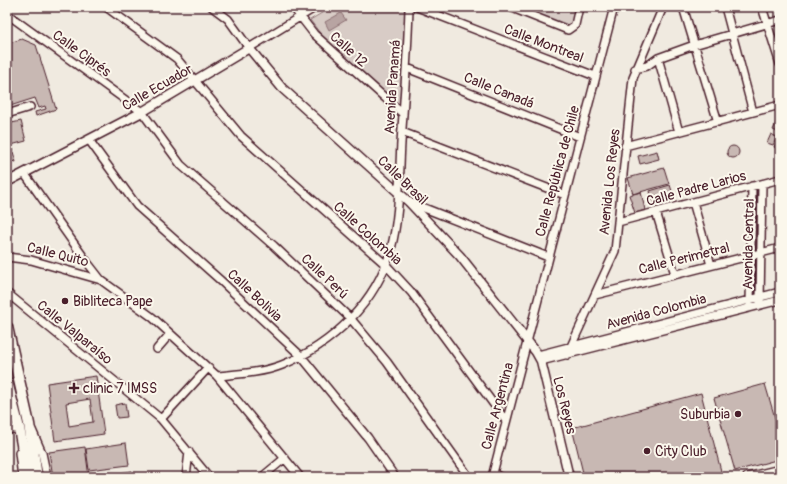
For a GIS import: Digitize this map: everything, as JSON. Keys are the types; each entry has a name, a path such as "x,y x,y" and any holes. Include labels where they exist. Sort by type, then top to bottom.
{"highway":[{"path":"7,327 29,424 30,463 28,477"},
{"path":"7,382 30,463 37,477"}],"main road":[{"name":"Calle Ecuador","path":"7,182 142,112 249,48"},
{"name":"Calle Brasil","path":"249,48 282,88 398,190 460,256 527,343"},
{"name":"Los Reyes","path":"527,343 539,358 569,477"}],"street":[{"name":"Calle Colombia","path":"106,7 176,57 194,81 241,136 386,265 411,292 506,421"},
{"path":"212,7 228,19 249,48"},
{"path":"293,7 300,17"},
{"name":"Calle Ecuador","path":"249,48 316,7"},
{"name":"Avenida Panamá","path":"217,376 262,370 282,365 301,356 332,336 351,319 376,286 386,265 394,232 407,68 409,7"},
{"name":"Calle Montreal","path":"417,7 595,76"},
{"path":"510,7 568,30 575,25 579,7"},
{"name":"Calle República de Chile","path":"527,343 614,7"},
{"name":"Avenida Los Reyes","path":"567,354 615,251 632,83 635,69 663,7"},
{"path":"683,7 718,122"},
{"path":"725,7 753,112"},
{"path":"762,7 780,64"},
{"name":"Calle Ciprés","path":"7,14 142,112"},
{"name":"Calle 12","path":"300,17 328,48 403,114"},
{"path":"635,69 647,66 658,58 694,45 780,20"},
{"path":"658,58 679,132"},
{"name":"Calle Canadá","path":"407,68 580,137"},
{"path":"626,146 780,105"},
{"path":"7,114 30,107"},
{"name":"Calle Perú","path":"142,112 181,165 274,246 351,319 387,362 469,477"},
{"path":"402,132 565,195"},
{"name":"Calle Bolivia","path":"89,140 140,210 220,280 301,356 368,438 396,477"},
{"path":"24,173 101,280 152,317 217,376 300,477"},
{"name":"Calle Padre Larios","path":"618,222 780,179"},
{"name":"Avenida Central","path":"760,305 762,184"},
{"name":"Avenida Central","path":"750,308 752,186"},
{"path":"409,202 548,258"},
{"path":"693,202 711,265"},
{"path":"656,212 676,274"},
{"name":"Calle Perimetral","path":"595,295 780,248"},
{"name":"Calle Quito","path":"7,257 32,260 101,280"},
{"name":"Avenida Colombia","path":"539,358 571,346 780,292"},
{"name":"Calle Valparaíso","path":"7,293 161,418 209,477"},
{"name":"Avenida Colombia","path":"539,358 567,354 780,300"},
{"path":"157,349 170,334"},
{"name":"Calle Argentina","path":"493,475 527,343"},
{"path":"161,418 208,368"},
{"path":"29,424 42,454 47,477"},
{"path":"7,430 19,428 22,477"},
{"path":"186,477 189,452"},
{"path":"262,477 285,458"},
{"path":"747,477 780,469"},
{"path":"493,475 500,477"}],"shaded area":[{"path":"332,7 406,7 400,106 323,37 310,20"},
{"path":"518,7 576,7 571,25 568,27"},
{"path":"341,13 346,20 329,30 325,22"}],"building":[{"path":"7,39 9,43 22,39 36,45 56,109 36,116 35,112 46,109 45,106 39,108 35,98 7,107"},
{"path":"778,119 780,120 780,133 773,130"},
{"path":"21,121 26,141 11,145 16,162 7,160 7,124"},
{"path":"771,134 777,137 773,145 767,143"},
{"path":"779,137 780,138 780,149 774,147"},
{"path":"731,146 735,146 739,152 735,158 731,158 727,154 727,150"},
{"path":"657,151 659,159 640,164 638,156"},
{"path":"664,168 669,184 633,194 628,178"},
{"path":"670,185 674,197 653,203 650,191"},
{"path":"641,192 645,210 635,213 629,195"},
{"path":"96,376 104,434 55,441 47,383","holes":["90,399 93,422 69,426 66,403"]},
{"path":"765,384 780,435 780,459 735,471 714,398"},
{"name":"City Club","path":"701,393 722,475 721,477 584,477 572,428"},
{"path":"125,403 127,417 117,418 115,405"},
{"path":"126,443 129,465 89,470 86,449"},
{"path":"85,447 89,477 53,477 49,452"},
{"path":"132,471 133,477 120,477 119,473"}],"place":[{"name":"Bibliteca Pape","path":"65,301"},
{"name":"clinic 7 IMSS","path":"74,388"},
{"name":"Suburbia","path":"738,414"},
{"name":"City Club","path":"647,451"}]}
